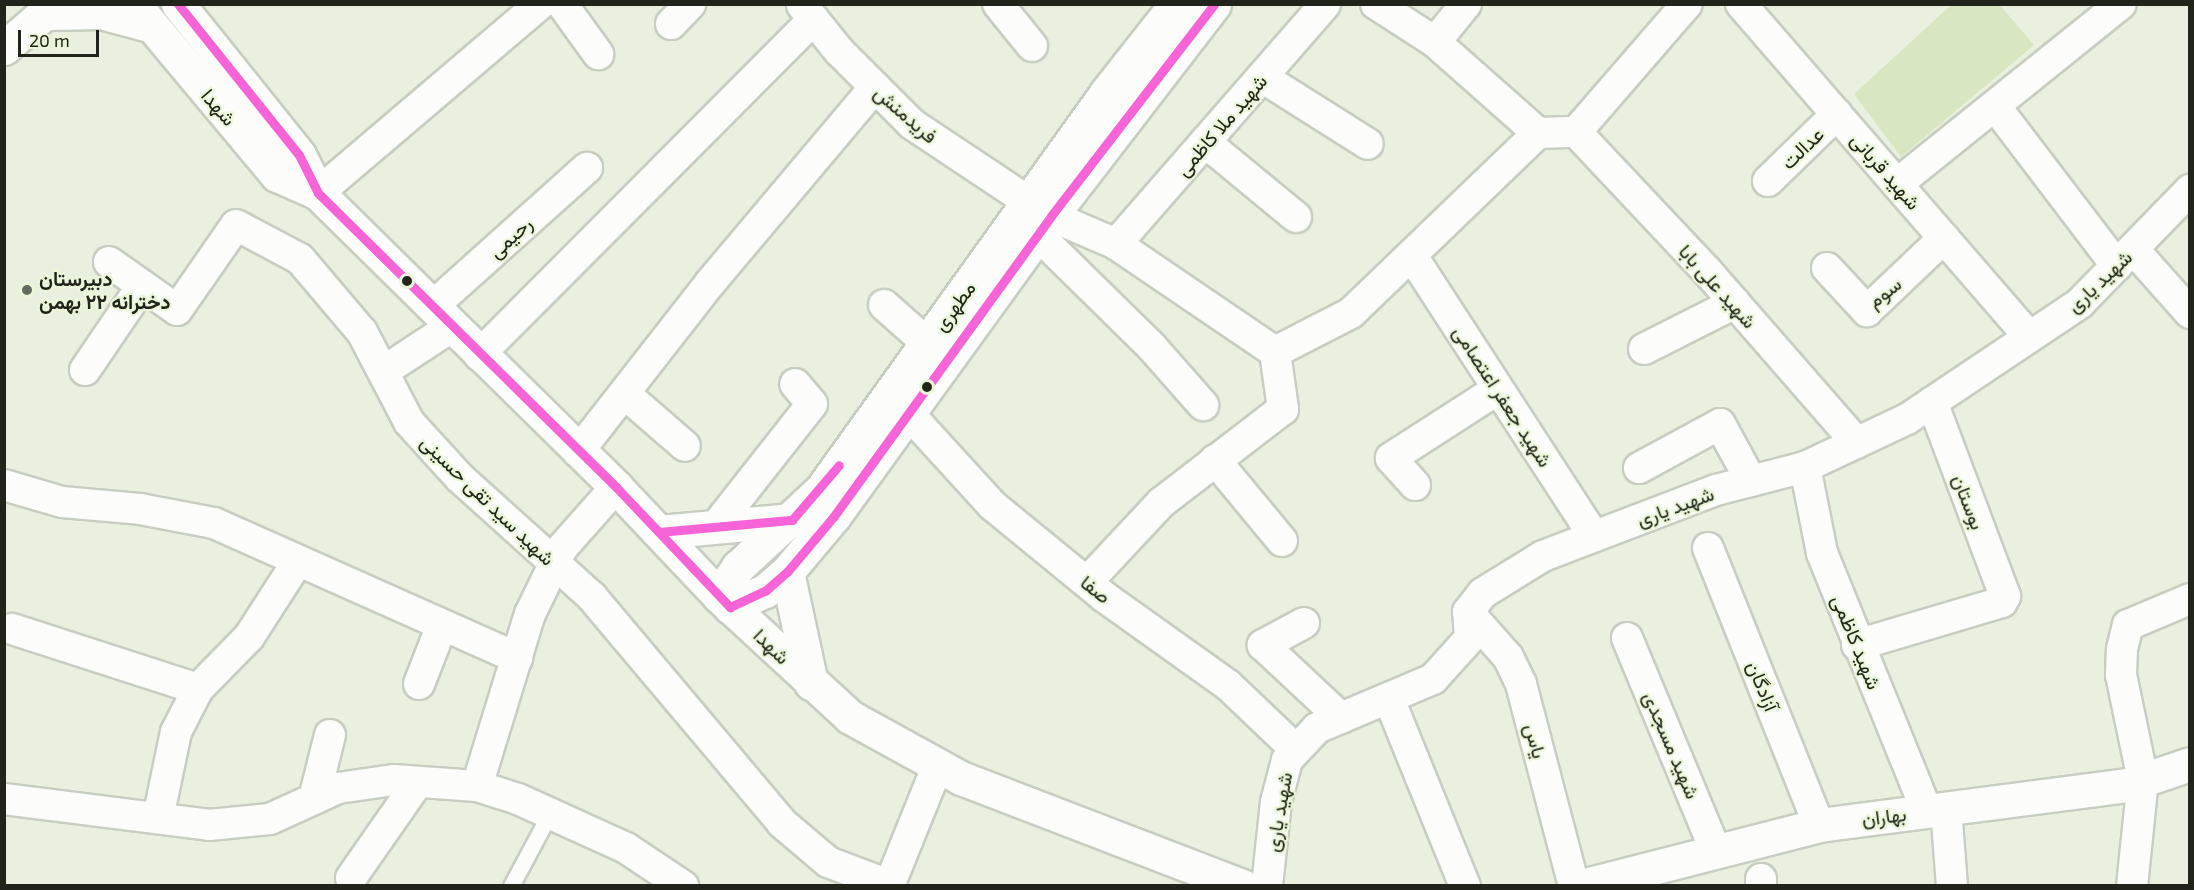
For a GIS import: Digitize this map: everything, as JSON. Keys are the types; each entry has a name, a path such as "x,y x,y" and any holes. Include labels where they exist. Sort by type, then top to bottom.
{"main road":[{"name":"شهدا","path":"178,4 299,155 318,193 478,355 616,487 724,602 850,717 961,778 1242,885"},
{"name":"مطهری","path":"724,602 765,591 787,572 834,516 909,414 1040,218 1176,4"},
{"name":"مطهری","path":"724,602 738,567 792,520 821,490 927,343 1040,218 1214,4"},
{"path":"4,48 51,9 141,15"},
{"name":"شهدا","path":"141,15 277,175 318,193"},
{"path":"659,531 792,520"},
{"path":"787,572 801,650 812,684"},
{"name":"بهاران","path":"1582,885 1819,825 2143,780 2190,764"}],"street":[{"path":"998,4 1032,46"},
{"name":"شهید ملا کاظمی","path":"1116,244 1325,4"},
{"path":"1376,4 1435,42 1538,133"},
{"path":"1435,42 1466,4"},
{"path":"1275,352 1351,313 1538,133 1576,132 1687,4"},
{"name":"شهید قربانی","path":"1741,4 2030,337"},
{"path":"1897,184 2121,4"},
{"path":"318,193 542,5 598,54"},
{"path":"478,355 808,12"},
{"name":"فریدمنش","path":"808,12 875,87 912,124 1040,218"},
{"path":"1262,77 1368,144"},
{"path":"578,452 710,283 875,87"},
{"path":"1995,106 2125,258 2190,313"},
{"name":"عدالت","path":"1768,181 1837,114"},
{"name":"شهید علی بابا","path":"1576,132 1735,303 1857,442"},
{"path":"1205,142 1296,216"},
{"name":"رحیمی","path":"384,371 442,317 587,168"},
{"name":"شهید یاری","path":"1267,885 1276,802 1287,760 1317,728 1433,679 1470,638 1468,612 1483,593 1543,556 1716,490 1805,467 1932,402 2080,303 2190,190"},
{"path":"1040,218 1116,244 1275,352 1283,409 1161,503 1086,582"},
{"path":"1040,218 1203,405"},
{"name":"شهید سید تقی حسینی","path":"109,262 177,310 236,225 300,259 362,332 409,422 460,478 592,597 782,823 828,862 890,885"},
{"name":"سوم","path":"1827,268 1867,311 1944,238"},
{"name":"شهید جعفر اعتصامی","path":"1412,256 1594,536"},
{"path":"85,370 142,286"},
{"path":"1644,349 1735,303"},
{"path":"884,305 927,343"},
{"path":"716,526 812,404 795,384"},
{"path":"1415,485 1391,458 1498,389"},
{"path":"625,394 685,446"},
{"name":"بوستان","path":"1857,645 2002,602 2005,596 1932,402"},
{"name":"صفا","path":"909,414 992,505 1086,582 1228,685 1296,750"},
{"path":"1639,468 1720,424 1751,481"},
{"path":"1215,460 1282,541"},
{"name":"شهید کاظمی","path":"1805,467 1822,553 1857,645 1937,809 1952,885"},
{"path":"4,486 62,502 141,508 214,523 517,658"},
{"path":"477,786 530,614 562,548 616,487"},
{"name":"آزادگان","path":"1708,548 1819,825"},
{"path":"159,818 176,732 198,689 249,637 298,561"},
{"path":"2132,885 2143,780 2121,675 2121,649 2128,625 2190,599"},
{"name":"یاس","path":"1468,612 1508,657 1521,684 1574,885"},
{"path":"1304,623 1263,645 1341,718"},
{"path":"419,684 442,625"},
{"path":"12,629 198,689"},
{"name":"شهید مسجدی","path":"1627,638 1716,852"},
{"path":"1389,699 1465,885"},
{"path":"314,799 330,735"},
{"path":"890,885 938,765"},
{"path":"4,799 208,825 270,819 338,788 394,780 477,786 550,813 626,848 683,885"},
{"path":"351,878 418,782"}],"lane":[{"path":"511,885 550,813"}],"green space":[{"path":"1951,5 2000,5 2034,45 1901,157 1854,94"}],"transit line":[{"path":"178,4 299,155 318,193 616,487 730,607 765,591 787,572 834,516 1051,216 1214,4"},
{"path":"659,532 792,520 839,465"}],"place":[{"name":"دبیرستان دخترانه ۲۲ بهمن","path":"27,290"}]}
